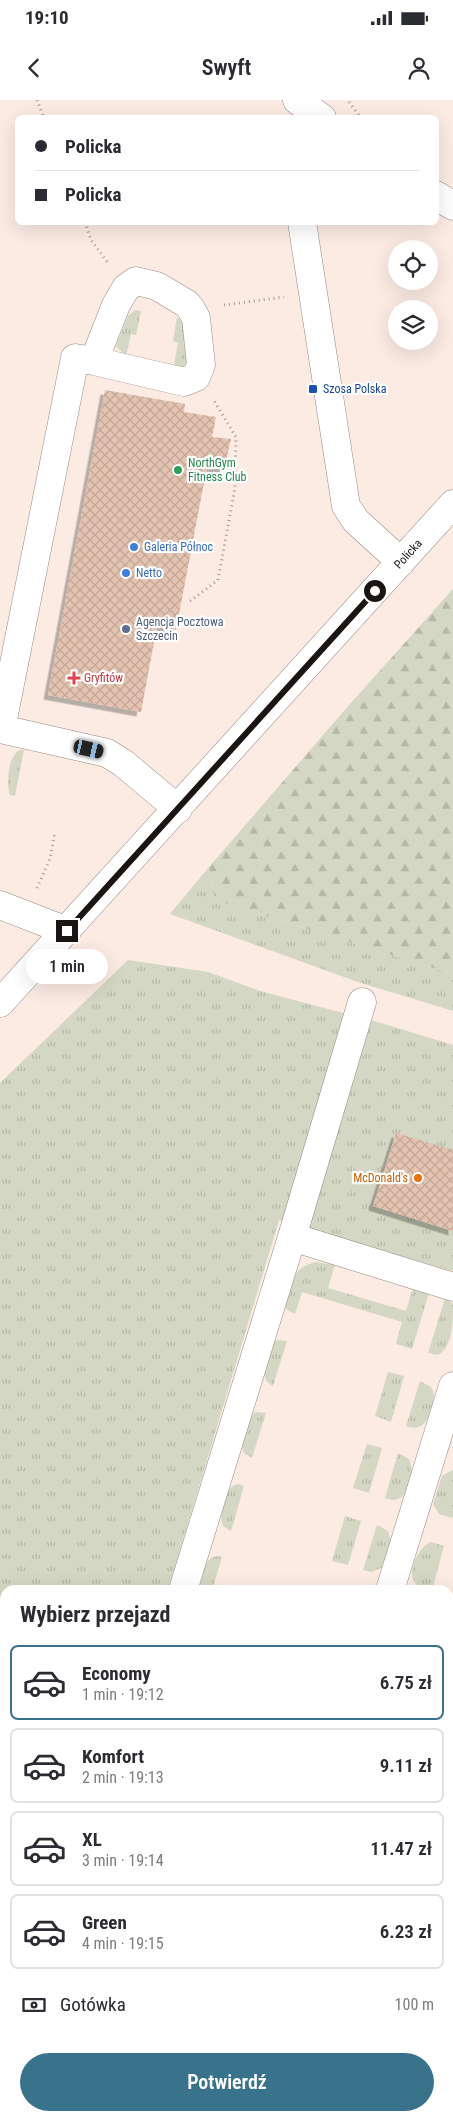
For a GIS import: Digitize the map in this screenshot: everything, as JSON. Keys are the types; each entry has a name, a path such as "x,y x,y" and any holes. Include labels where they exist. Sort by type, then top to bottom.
{"street":[{"path":"295,106 315,115"},
{"path":"439,197 453,206"},
{"path":"302,225 346,506 356,521 401,562"},
{"path":"94,361 116,305 126,288 136,281 157,286 187,304 196,318 201,365 196,377 184,382 75,358 1,729 106,753 123,763 178,809"},
{"name":"Policka","path":"0,1003 453,504"},
{"path":"12,910 67,931"},
{"path":"185,1585 362,1002"},
{"path":"292,1237 453,1287"},
{"path":"392,1585 453,1386"}],"path":[{"path":"37,100 43,115"},
{"path":"347,100 359,115"},
{"path":"86,225 91,240 126,288"},
{"path":"191,309 292,296"},
{"path":"190,601 218,580 235,488 236,437 212,398"},
{"path":"12,910 50,859 55,832"}],"green space":[{"path":"135,310 141,311 136,335 131,334 126,356 116,346 128,316"},
{"path":"177,317 184,324 189,363 181,367 174,365 178,343 173,341"},
{"path":"453,589 453,974 215,900 209,867 350,704"},
{"path":"20,750 24,750 15,796 10,795 8,777 13,758"},
{"path":"209,867 215,900 453,974 453,1011 358,982 170,914"},
{"path":"128,960 208,972 260,991 381,1023 453,1045 453,1271 279,1220 170,1585 0,1585 0,1083"},
{"path":"316,1262 335,1265 328,1288 406,1311 413,1288 429,1293 412,1349 396,1344 402,1322 302,1292 295,1314 287,1310 285,1306 296,1273 307,1265"},
{"path":"445,1298 453,1304 449,1340 447,1346 438,1355 428,1353"},
{"path":"277,1340 287,1341 273,1386 268,1383 264,1373 273,1343"},
{"path":"388,1372 404,1376 391,1422 375,1416"},
{"path":"420,1381 433,1390 433,1403 428,1418 423,1425 420,1427 406,1426"},
{"path":"256,1412 266,1413 252,1458 244,1453 242,1443 246,1425"},
{"path":"367,1444 382,1448 369,1493 353,1488"},
{"path":"398,1453 409,1459 411,1468 410,1480 403,1496 391,1500 385,1498"},
{"path":"453,1470 452,1518 439,1514 433,1504 442,1476"},
{"path":"239,1484 244,1486 231,1531 223,1526 222,1510 230,1488"},
{"path":"345,1516 361,1521 348,1565 332,1561"},
{"path":"377,1525 388,1531 391,1542 384,1567 371,1572 363,1570"},
{"path":"431,1542 444,1546 433,1585 418,1585 413,1580 412,1570 416,1558 427,1544"},
{"path":"213,1557 222,1557 214,1585 200,1585 203,1569"}],"building":[{"name":"Galeria Północ","path":"105,390 185,404 184,412 216,417 212,437 231,439 224,470 207,467 176,630 157,626 141,712 48,695"},
{"name":"McDonald's","path":"396,1133 453,1150 453,1231 373,1206"}],"place":[{"name":"Szosa Polska","path":"313,389"},
{"name":"NorthGym Fitness Club","path":"178,470"},
{"name":"Galeria Północ","path":"134,547"},
{"name":"Netto","path":"126,573"},
{"name":"Agencja Pocztowa Szczecin","path":"126,629"},
{"name":"Gryfitów","path":"74,678"},
{"name":"McDonald's","path":"418,1178"}],"route":[{"path":"67,931 375,591"}]}
